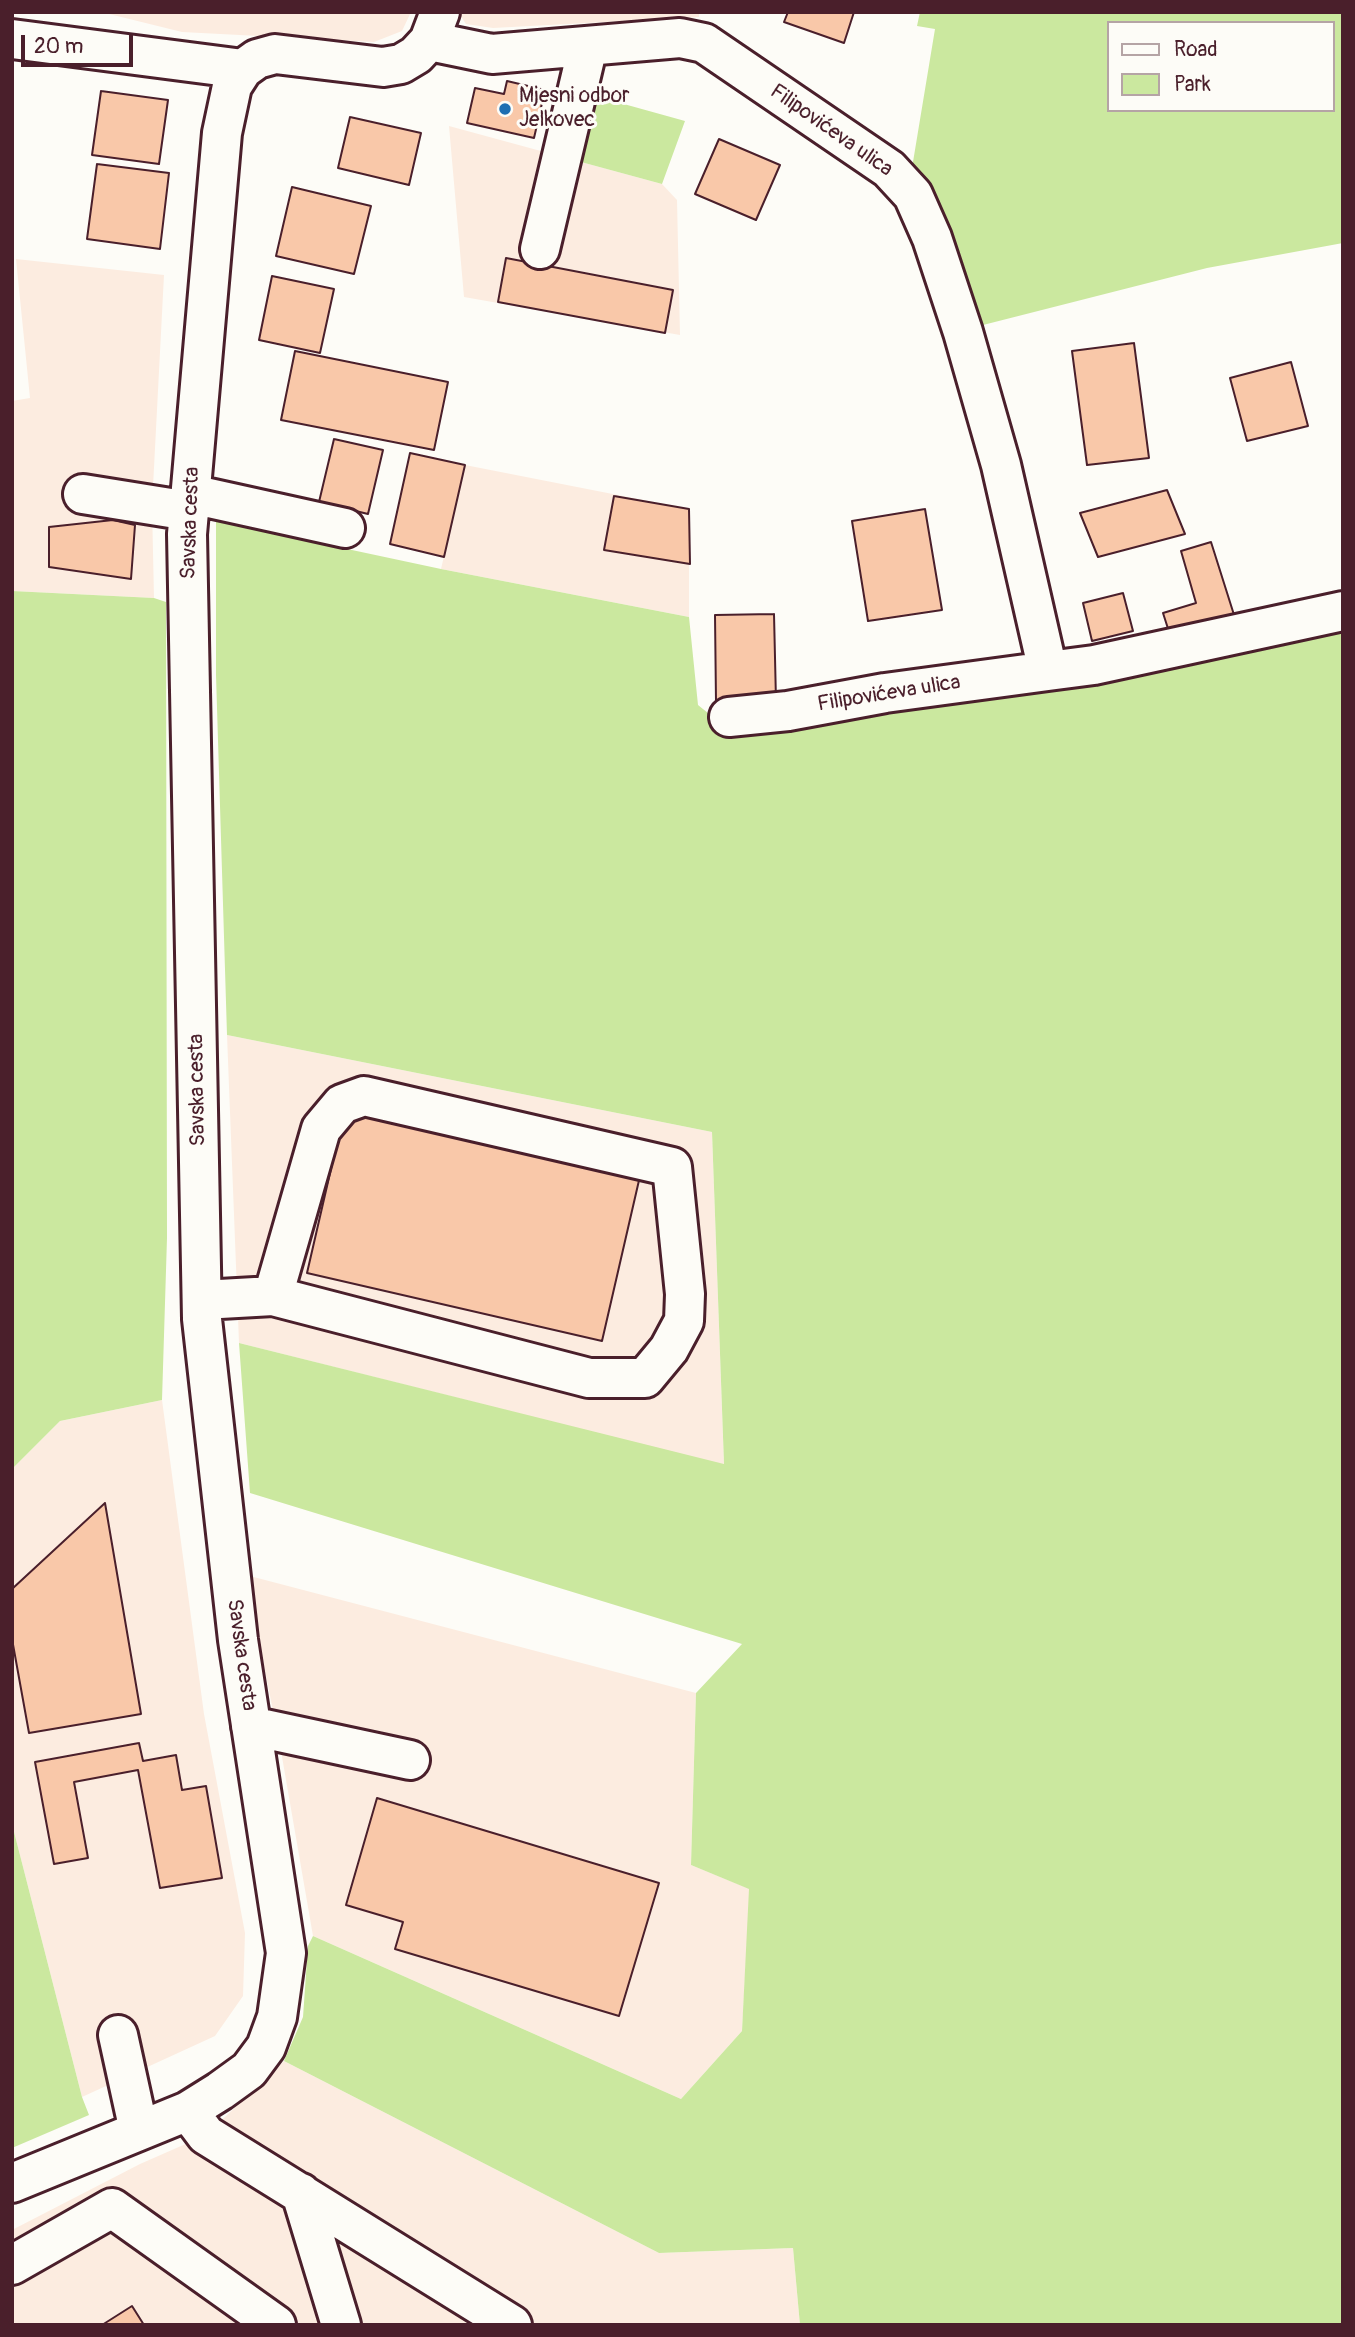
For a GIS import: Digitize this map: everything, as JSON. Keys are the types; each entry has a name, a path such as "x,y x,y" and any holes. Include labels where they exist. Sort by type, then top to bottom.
{"street":[{"name":"Filipovićeva ulica","path":"435,27 492,54 680,38 706,28 889,169 913,195 940,261 989,425 1048,671"},
{"path":"12,38 243,69 257,59 275,54 383,67 409,60 435,27"},
{"path":"540,249 588,46"},
{"name":"Savska cesta","path":"12,2183 188,2111 249,2070 265,2048 277,2017 283,1986 286,1953 236,1627 202,1300 190,503 222,133 232,86 243,69"},
{"path":"83,494 190,503 345,528"},
{"name":"Filipovićeva ulica","path":"729,716 788,711 885,693 1094,665 1343,611"},
{"path":"202,1300 273,1296 589,1378 645,1378 669,1349 684,1321 685,1294 672,1167 364,1096 342,1104 321,1129 273,1296"},
{"path":"251,1726 410,1760"},
{"path":"118,2035 139,2131"},
{"path":"188,2111 206,2136 512,2325"},
{"path":"300,2193 341,2325"},
{"path":"12,2265 112,2208 276,2325"}],"shaded area":[{"path":"101,12 411,12 402,31 374,42 182,32"},
{"path":"458,12 699,12 699,17 493,28 466,24"},
{"path":"449,126 662,184 677,200 680,335 464,297"},
{"path":"16,259 164,275 152,506 154,598 12,591 12,401 30,398"},
{"path":"465,465 689,509 689,617 441,569"},
{"path":"227,1035 712,1132 724,1465 239,1343"},
{"path":"162,1400 204,1714 245,1933 243,1996 215,2036 82,2097 12,1824 12,1469 60,1421"},
{"path":"246,1575 696,1693 691,1865 750,1889 742,2031 681,2099 313,1936 281,1751"},
{"path":"284,2061 659,2253 793,2248 800,2325 12,2325 12,2230 140,2164 206,2135"}],"green space":[{"path":"920,12 1343,12 1343,243 1207,268 983,325 935,203 912,168 935,29 917,26"},
{"path":"595,96 685,121 662,184 570,159"},
{"path":"216,521 441,569 689,617 698,705 724,726 1343,625 1343,2325 800,2325 793,2248 659,2253 284,2061 303,2017 308,1946 313,1936 681,2099 742,2031 749,1889 691,1865 696,1693 742,1644 250,1493 239,1343 724,1464 712,1132 227,1035 216,675"},
{"path":"12,591 154,598 166,602 167,1238 162,1400 60,1421 12,1469"},
{"path":"12,1824 82,2097 89,2115 12,2148"}],"building":[{"path":"788,12 854,12 844,43 784,22"},
{"name":"Mjesni odbor Jelkovec","path":"507,81 545,90 534,138 467,123 475,88 504,94"},
{"path":"101,91 168,100 159,164 92,155"},
{"path":"350,117 421,133 409,185 338,168"},
{"path":"719,139 780,165 756,220 695,194"},
{"path":"97,164 169,173 160,249 87,239"},
{"path":"292,187 371,206 354,274 276,256"},
{"path":"506,258 673,290 665,333 498,302"},
{"path":"272,276 334,289 320,353 259,340"},
{"path":"1134,343 1149,458 1087,465 1072,351"},
{"path":"295,351 448,382 434,450 281,420"},
{"path":"1291,362 1308,426 1247,441 1230,378"},
{"path":"334,439 383,450 368,514 319,502"},
{"path":"410,453 465,465 444,557 390,544"},
{"path":"1167,490 1185,534 1098,557 1080,513"},
{"path":"614,496 689,509 690,564 604,550"},
{"path":"925,509 942,610 868,621 852,521"},
{"path":"113,520 135,525 131,579 49,567 49,527"},
{"path":"1211,542 1235,618 1171,638 1163,613 1196,603 1181,551"},
{"path":"1123,593 1133,631 1092,641 1083,603"},
{"path":"774,614 776,701 716,702 715,615"},
{"path":"345,1108 640,1176 602,1341 307,1273"},
{"path":"105,1503 141,1714 29,1733 12,1639 12,1589"},
{"path":"139,1743 143,1761 176,1755 182,1790 206,1786 222,1878 160,1888 138,1770 74,1782 88,1858 54,1864 35,1762"},
{"path":"377,1798 659,1883 619,2016 395,1949 403,1922 346,1905"},
{"path":"132,2306 144,2325 102,2325"}],"place":[{"name":"Mjesni odbor Jelkovec","path":"505,109"}]}
